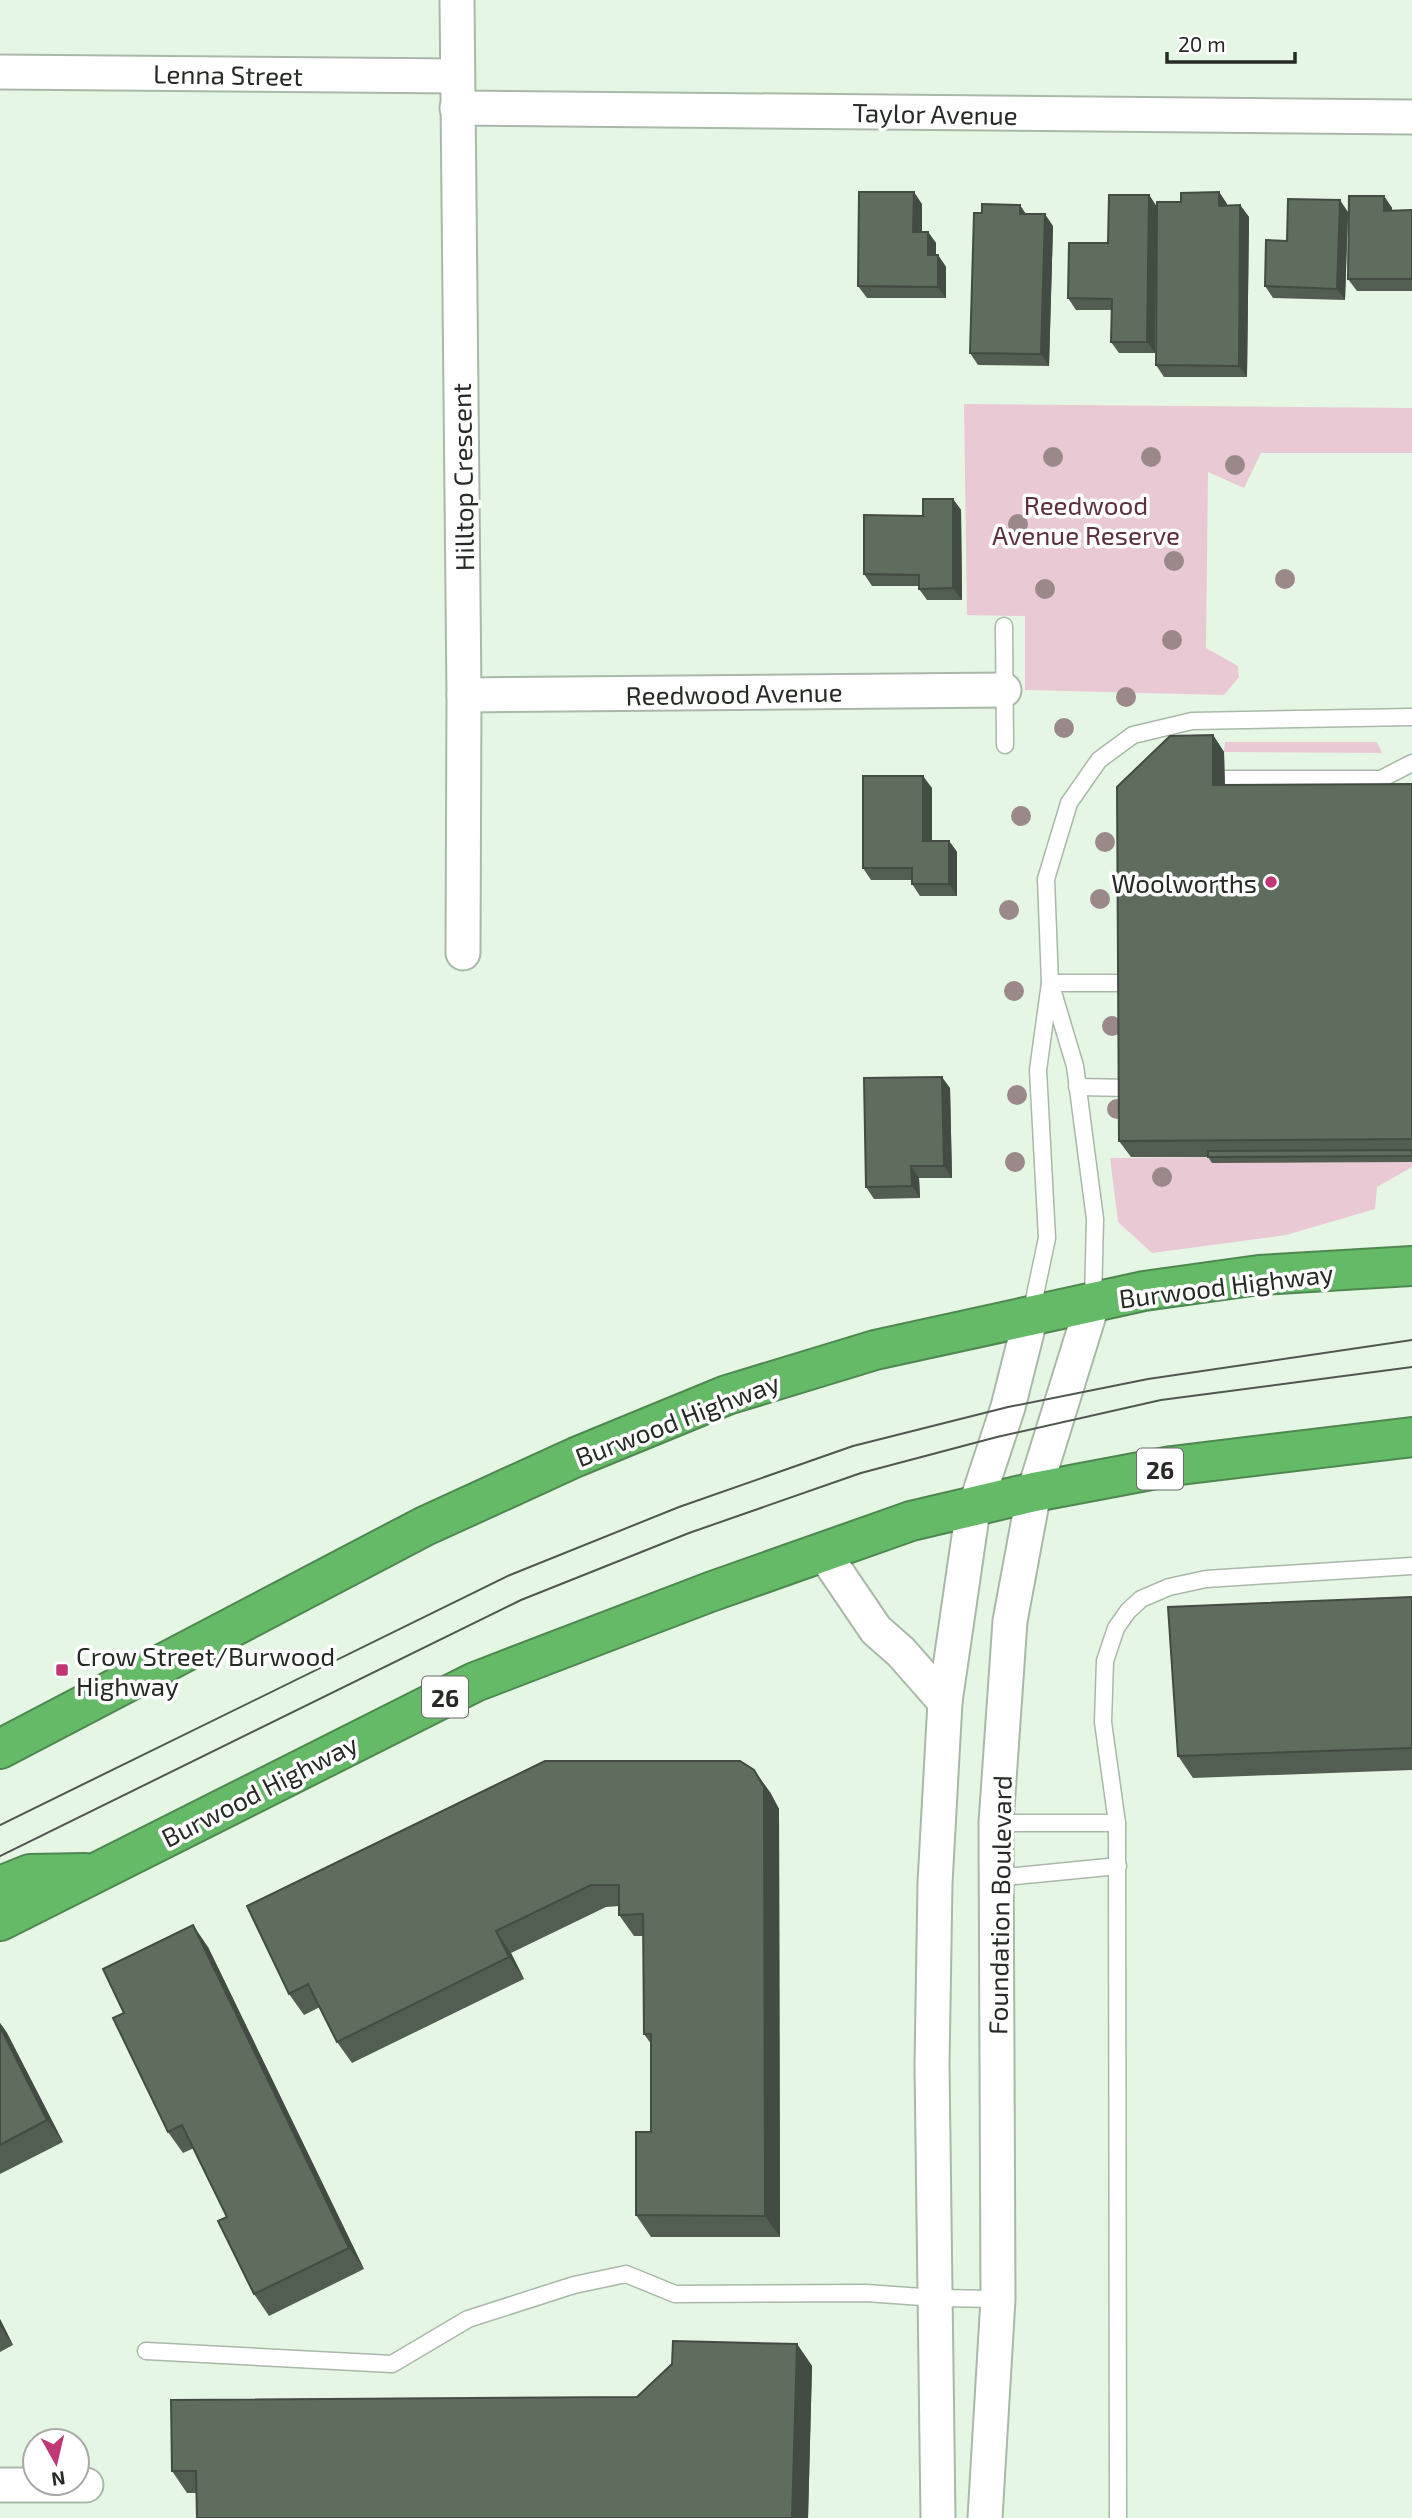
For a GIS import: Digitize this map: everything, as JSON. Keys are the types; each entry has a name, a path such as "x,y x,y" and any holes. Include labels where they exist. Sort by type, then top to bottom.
{"highway":[{"name":"Burwood Highway","path":"0,1749 425,1527 601,1446 727,1395 874,1350 1172,1286 1259,1275 1412,1266"},
{"name":"Burwood Highway","path":"0,1921 475,1682 911,1521 1034,1492 1172,1466 1412,1437"},
{"path":"0,1886 30,1874 94,1873"}],"street":[{"name":"Hilltop Crescent","path":"457,0 464,695 463,953"},
{"name":"Lenna Street","path":"0,72 457,92"},
{"name":"Taylor Avenue","path":"457,92 1412,117"},
{"name":"Reedwood Avenue","path":"464,695 1004,690"},
{"name":"Foundation Boulevard","path":"985,2518 998,2299 996,1823 1010,1621 1034,1492 1093,1302"},
{"path":"938,2518 932,2065 934,1911 945,1702 972,1516 1008,1407 1031,1316"},
{"path":"823,1552 876,1630 901,1652 945,1702"},
{"path":"0,2486 21,2486"}],"lane":[{"path":"1004,626 1005,745"},
{"path":"1031,1316 1047,1238 1038,1070 1050,983 1046,879 1069,803 1099,761 1133,735 1192,721 1412,717"},
{"path":"1226,779 1381,779 1412,763"},
{"path":"1050,983 1129,983"},
{"path":"1050,983 1074,1066 1077,1087 1096,1232 1093,1302"},
{"path":"1077,1087 1130,1088"},
{"path":"1118,2516 1118,1866 1117,1823 1103,1721 1105,1661 1116,1628 1141,1599 1169,1587 1206,1579 1412,1566"},
{"path":"996,1823 1117,1823"},
{"path":"996,1878 1118,1866"},
{"path":"146,2351 392,2364 468,2319 574,2286 626,2274 675,2294 866,2293 998,2299"}],"green space":[{"name":"Reedwood Avenue Reserve","path":"964,404 1412,408 1412,453 1261,453 1244,488 1208,472 1206,648 1238,666 1239,677 1224,695 1025,690 1025,616 967,615"},
{"path":"1225,742 1377,742 1382,753 1224,752"},
{"path":"1212,1157 1212,1163 1412,1162 1412,1167 1377,1187 1375,1209 1286,1235 1152,1253 1118,1222 1110,1158"}],"building":[{"path":"859,192 914,192 913,232 928,232 928,255 938,255 938,287 858,286"},
{"path":"1219,192 1219,206 1240,205 1239,366 1156,365 1157,202 1181,202 1181,193"},
{"path":"1109,195 1149,195 1147,342 1111,342 1112,299 1068,298 1069,243 1108,243"},
{"path":"1349,196 1384,196 1384,211 1412,210 1412,279 1348,279"},
{"path":"1288,199 1340,200 1337,289 1265,286 1266,240 1287,241"},
{"path":"982,204 1020,205 1020,214 1045,214 1041,354 970,353 974,213 982,213"},
{"path":"923,499 953,499 953,588 919,589 919,575 864,574 864,515 923,516"},
{"name":"Woolworths","path":"1213,735 1213,785 1412,784 1412,1139 1119,1141 1117,787 1170,736"},
{"path":"863,776 923,776 923,841 949,841 949,884 912,884 912,868 863,868"},
{"path":"942,1077 944,1166 911,1166 912,1186 866,1187 864,1078"},
{"path":"1412,1150 1412,1156 1208,1157 1208,1151"},
{"path":"1412,1597 1412,1748 1178,1756 1168,1607"},
{"path":"545,1761 740,1761 754,1770 764,1787 765,2216 636,2215 636,2132 651,2132 651,2034 644,2034 643,1914 619,1915 619,1885 591,1885 496,1931 509,1957 337,2042 308,1984 289,1994 247,1906"},
{"path":"193,1925 349,2248 254,2294 218,2221 227,2217 182,2125 168,2132 113,2018 124,2013 103,1969"},
{"path":"0,2027 47,2120 0,2145"},
{"path":"673,2341 797,2344 792,2518 197,2518 196,2471 172,2471 171,2400 637,2397 672,2364"}],"tram line":[{"path":"0,1825 510,1575 679,1507 853,1446 1008,1407 1148,1379 1412,1340"},
{"path":"0,1856 521,1600 689,1533 861,1473 997,1437 1161,1400 1412,1367"}],"place":[{"name":"Woolworths","path":"1271,882"},
{"name":"Crow Street/Burwood Highway","path":"62,1670"}]}
